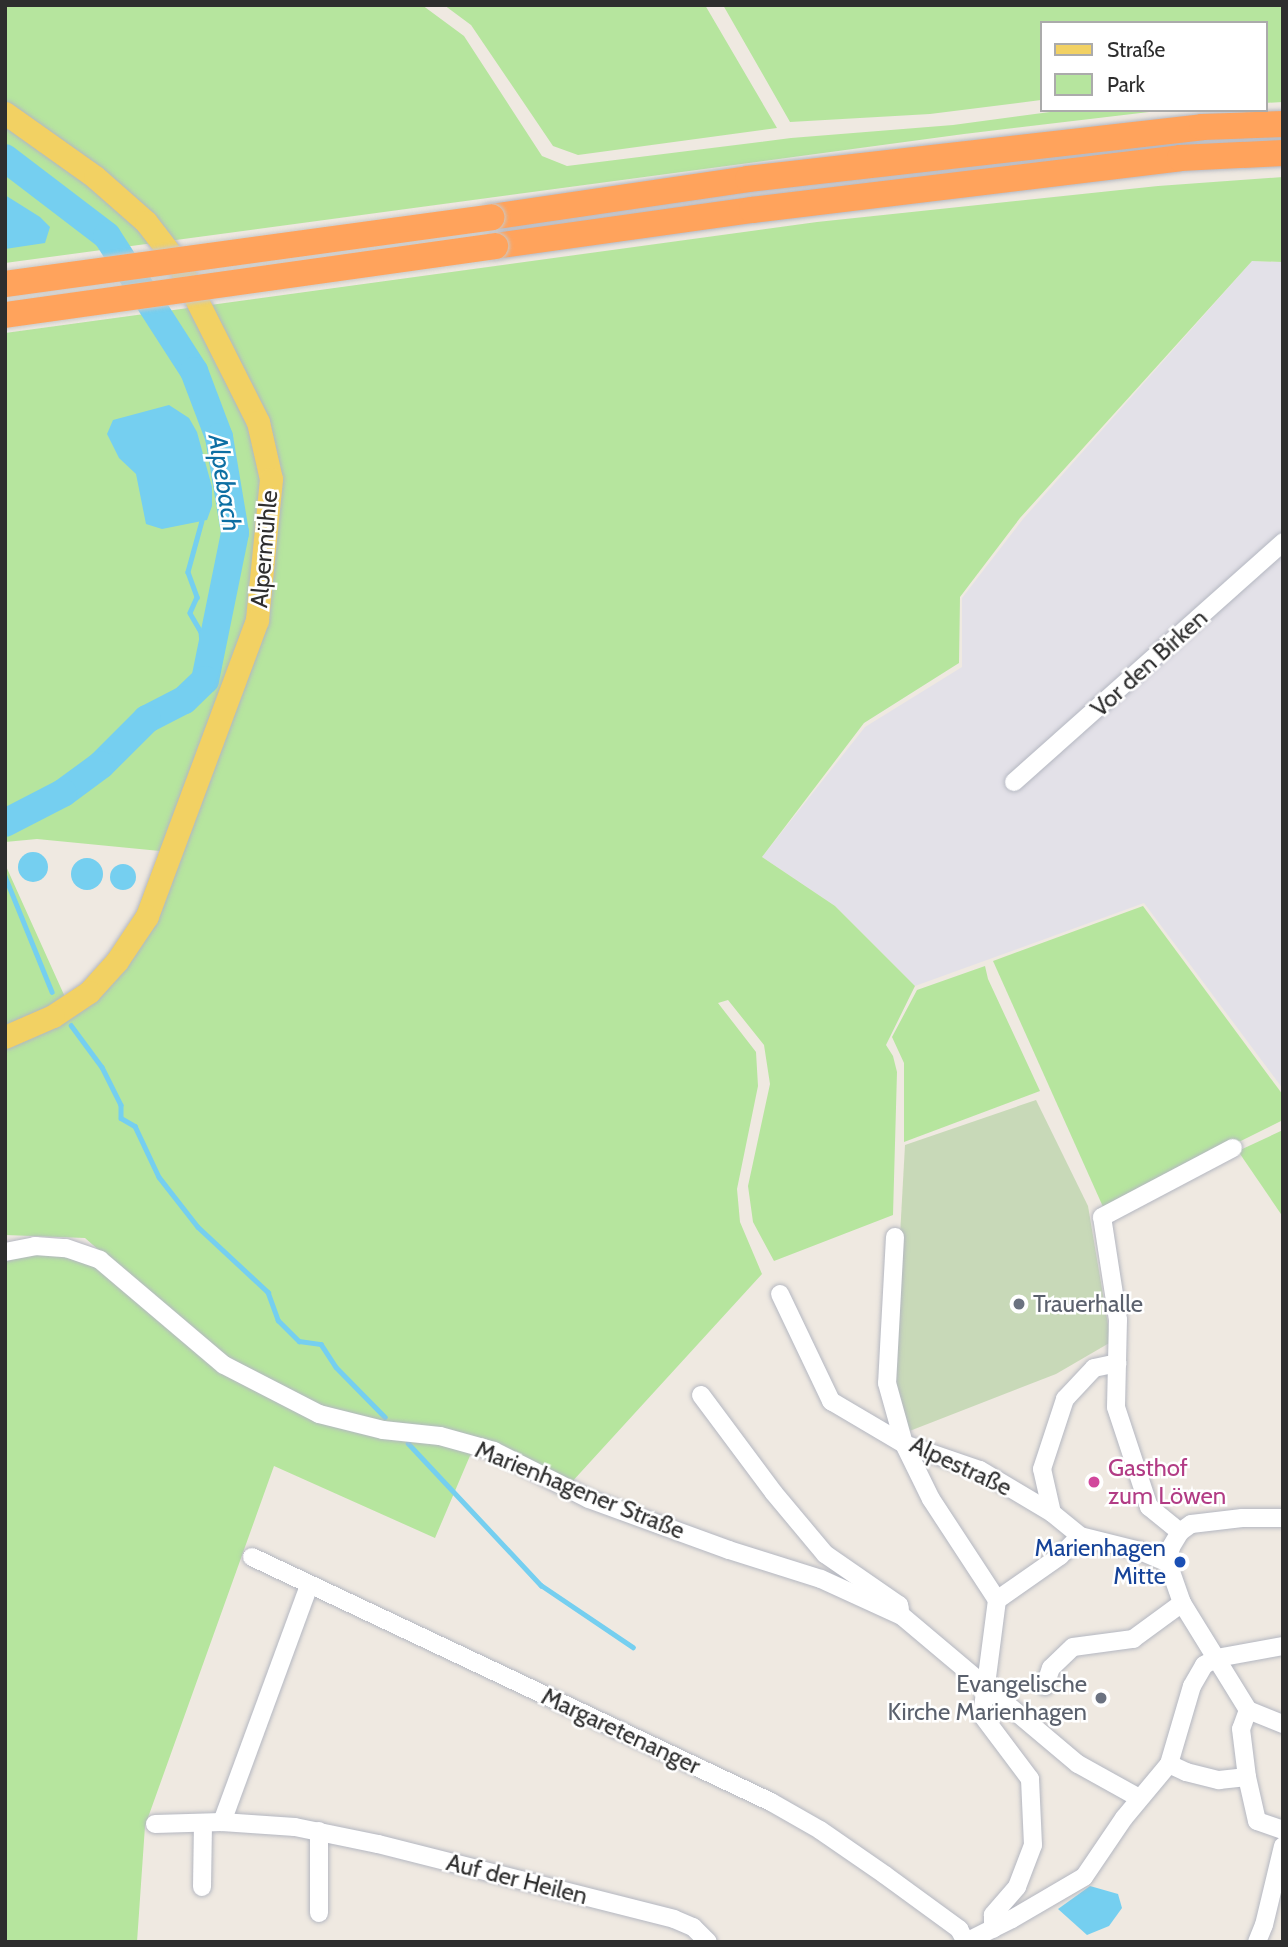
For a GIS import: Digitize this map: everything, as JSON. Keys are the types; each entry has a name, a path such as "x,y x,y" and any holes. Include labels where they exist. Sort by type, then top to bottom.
{"highway":[{"path":"5,284 748,179 1202,127 1283,124"},
{"path":"5,315 752,210 1180,158 1283,153"}],"main road":[{"name":"Alpermühle","path":"5,113 94,177 146,222 179,265 258,422 271,480 257,620 146,916 117,961 89,992 53,1016 5,1037"}],"street":[{"name":"Vor den Birken","path":"1014,782 1283,542"},
{"path":"1180,1532 1149,1507 1116,1407 1116,1293 1102,1217 1233,1148"},
{"name":"Alpestraße","path":"895,1237 887,1382 904,1444 980,1470 1052,1513 1080,1536"},
{"name":"Marienhagener Straße","path":"5,1252 36,1247 66,1248 100,1260 224,1365 319,1414 383,1430 440,1436 494,1451 589,1499 729,1550 821,1579 902,1616 986,1690 1078,1764 1139,1798"},
{"path":"780,1294 831,1401 904,1444 932,1499 997,1600 982,1715 1030,1779 1033,1845 1017,1887 993,1915 993,1929"},
{"path":"1052,1513 1042,1469 1065,1399 1094,1367 1117,1363"},
{"name":"Marienhagener Straße","path":"701,1395 774,1493 825,1554 900,1605 902,1616"},
{"path":"1283,1518 1242,1518 1191,1524 1180,1532 1171,1547 1168,1563 1182,1603 1248,1710 1283,1724"},
{"path":"997,1600 1060,1556 1080,1536 1140,1551 1168,1563"},
{"name":"Margaretenanger","path":"252,1557 771,1802 820,1830 959,1928 966,1942"},
{"path":"222,1822 309,1585"},
{"path":"1045,1686 1051,1668 1073,1647 1132,1639 1182,1603"},
{"path":"966,1942 1084,1877 1139,1798 1169,1764 1197,1674 1204,1664 1217,1658 1283,1646"},
{"path":"1248,1710 1241,1729 1247,1777 1257,1821 1283,1830"},
{"path":"1169,1764 1186,1772 1219,1780 1247,1777"},
{"name":"Auf der Heilen","path":"155,1824 203,1825 222,1822 319,1831 674,1919 693,1927 708,1942"},
{"path":"202,1887 203,1825"},
{"path":"319,1831 319,1913"},
{"path":"1257,1942 1264,1926 1283,1846"}],"shaded area":[{"path":"1252,261 1283,262 1283,1089 1144,903 915,986 835,906 762,857 865,727 962,667 962,598 1023,519"}],"green space":[{"path":"5,5 422,5 464,36 542,156 567,166 791,138 953,125 1050,112 1149,112 964,134 5,263"},
{"path":"444,5 705,5 777,128 578,155 553,146 471,25"},
{"path":"723,5 1283,5 1283,102 1267,103 1267,21 1040,21 1040,100 930,114 790,122"},
{"path":"1283,177 1283,262 1252,261 1020,518 960,597 959,663 864,723 762,857 835,906 915,986 886,1045 893,1056 897,1072 893,1215 774,1261 753,1222 748,1186 770,1084 764,1045 728,1000 718,1003 756,1052 758,1086 737,1189 740,1222 762,1274 570,1484 472,1451 435,1538 274,1466 145,1826 137,1942 5,1942 5,1257 37,1252 64,1254 97,1264 212,1349 85,1238 5,1235 5,864 65,997 77,992 108,957 135,917 160,851 37,839 5,842 5,333 817,222 1158,186"},
{"path":"1143,906 1283,1095 1283,1120 1104,1209 993,961"},
{"path":"985,966 988,979 1040,1091 904,1142 904,1063 892,1037 917,990"},
{"path":"1036,1100 1088,1206 1111,1342 1056,1374 907,1432 892,1381 905,1145"},
{"path":"1283,1130 1283,1217 1238,1151"}],"water":[{"path":"5,195 40,217 50,227 45,243 5,249"},
{"path":"169,405 189,418 197,432 212,487 212,506 207,520 162,529 146,524 136,474 119,458 107,434 113,420"},
{"path":"33,852 44,856 48,867 44,878 33,882 22,878 18,867 22,856"},
{"path":"87,858 98,863 103,874 98,885 87,890 76,885 71,874 76,863"},
{"path":"123,864 132,868 136,877 132,886 123,890 114,886 110,877 114,868"},
{"path":"1090,1886 1118,1894 1122,1908 1109,1926 1087,1935 1058,1909"}],"waterway":[{"name":"Alpebach","path":"5,158 107,236 194,371 219,437 235,533 205,680 184,700 147,719 101,765 63,793 5,823"},
{"path":"202,521 188,572 197,597 190,613 201,632 203,655 209,664"},
{"path":"5,876 52,992"},
{"path":"71,1025 102,1067 121,1105 121,1118 135,1126 159,1177 198,1227 268,1292 278,1320 299,1341 321,1344 336,1367 385,1417"},
{"path":"408,1443 541,1585 633,1647"}],"place":[{"name":"Trauerhalle","path":"1019,1304"},
{"name":"Gasthof zum Löwen","path":"1094,1482"},
{"name":"Marienhagen Mitte","path":"1180,1562"},
{"name":"Evangelische Kirche Marienhagen","path":"1101,1698"}]}
